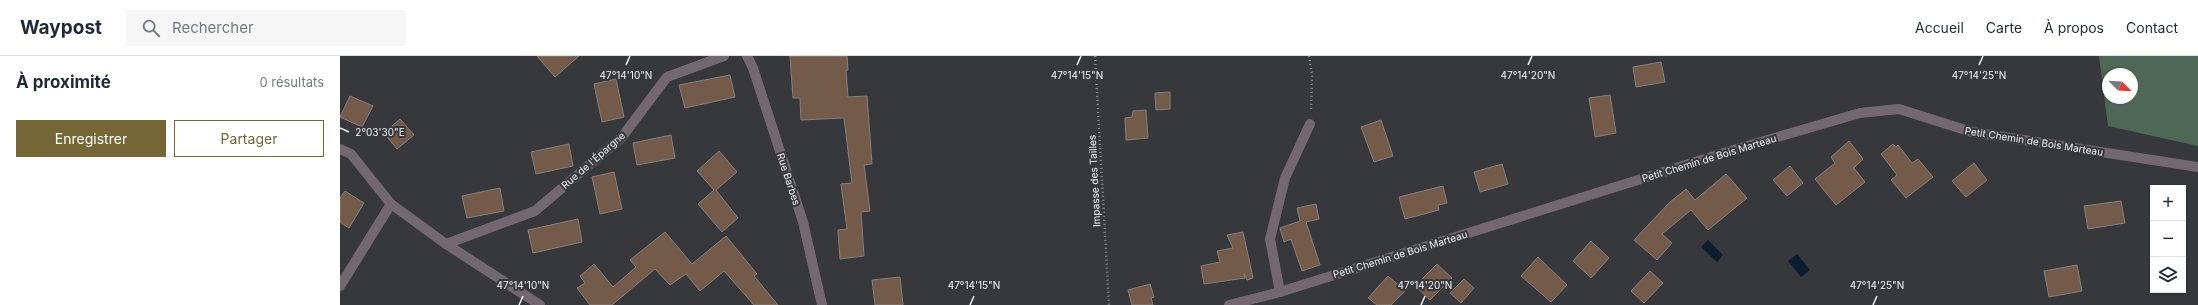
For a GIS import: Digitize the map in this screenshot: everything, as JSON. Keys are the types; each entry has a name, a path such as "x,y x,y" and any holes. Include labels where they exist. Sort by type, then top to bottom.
{"street":[{"name":"Rue de l'Épargne","path":"446,244 535,211 622,137 667,77 724,56"},
{"name":"Rue Barbes","path":"747,56 753,68 803,222 822,305"},
{"name":"Petit Chemin de Bois Marteau","path":"1229,305 1280,292 1740,148 1860,113 1899,109 1972,132 2198,167"},
{"path":"1280,292 1270,239 1286,178 1310,124"},
{"path":"340,149 351,154 391,204 446,244 540,305"},
{"path":"340,286 391,204"}],"path":[{"name":"Impasse des Tailles","path":"1095,56 1109,305"},
{"path":"1309,56 1312,75 1310,124"}],"green space":[{"path":"2099,56 2198,56 2198,146 2108,126 2105,104 2138,104 2138,68 2102,68 2102,79"}],"water":[{"path":"1708,240 1723,255 1717,262 1701,247"},
{"path":"1797,254 1810,270 1801,277 1788,261"}],"building":[{"path":"537,56 579,56 555,77"},
{"path":"790,56 847,56 848,70 846,70 848,97 867,96 872,164 864,165 870,211 861,212 864,256 840,259 838,230 847,229 841,184 852,183 844,118 801,120 800,98 793,98"},
{"path":"1661,62 1665,82 1636,87 1633,67"},
{"path":"730,75 735,97 685,108 679,85"},
{"path":"616,79 624,117 602,122 594,84"},
{"path":"1170,92 1170,109 1156,110 1155,93"},
{"path":"1610,95 1616,133 1595,137 1589,98"},
{"path":"350,96 373,106 362,127 340,117"},
{"path":"1146,110 1148,138 1126,140 1125,118 1132,117 1133,111"},
{"path":"400,119 414,135 397,149 384,133"},
{"path":"1381,120 1393,156 1374,162 1361,127"},
{"path":"671,135 675,158 637,165 633,143"},
{"path":"1849,141 1863,159 1854,168 1865,182 1836,205 1815,179 1835,163 1831,157"},
{"path":"569,144 573,166 536,174 531,152"},
{"path":"1893,144 1896,147 1898,145 1912,163 1918,159 1933,177 1906,198 1891,180 1897,175 1881,154"},
{"path":"719,151 737,172 716,190 738,218 722,232 698,204 714,190 697,171"},
{"path":"1974,163 1987,180 1966,197 1952,181"},
{"path":"1502,164 1508,184 1480,192 1474,172"},
{"path":"1790,166 1803,183 1787,196 1773,180"},
{"path":"614,172 622,209 600,214 592,177"},
{"path":"1726,174 1747,198 1708,230 1691,210 1662,234 1672,243 1657,260 1634,240 1670,202 1686,189 1695,200"},
{"path":"1443,186 1447,203 1438,205 1439,210 1405,219 1399,197"},
{"path":"500,188 504,211 467,218 462,196"},
{"path":"345,191 364,203 349,228 340,222 340,198"},
{"path":"2121,201 2125,223 2088,229 2084,206"},
{"path":"1316,204 1319,219 1306,222 1320,265 1302,271 1291,239 1284,242 1280,228 1300,221 1297,208"},
{"path":"578,219 582,242 533,253 528,230"},
{"path":"665,232 692,264 726,236 757,274 754,276 778,305 754,305 724,271 700,291 686,274 670,285 655,269 612,305 590,305 577,288 585,283 580,276 594,264 613,287 636,267 630,260"},
{"path":"1243,232 1253,278 1247,280 1244,274 1245,278 1204,284 1201,266 1220,262 1217,251 1233,248 1227,235"},
{"path":"1591,241 1609,258 1591,278 1573,261"},
{"path":"1538,257 1567,285 1551,302 1521,276"},
{"path":"1437,264 1452,278 1430,300 1415,286"},
{"path":"2077,265 2082,291 2049,297 2044,271"},
{"path":"1650,271 1663,283 1644,303 1631,291"},
{"path":"1388,276 1405,291 1391,305 1377,305 1368,298"},
{"path":"900,277 903,305 875,305 872,280"},
{"path":"1464,279 1474,288 1461,303 1450,293"},
{"path":"1150,284 1154,297 1151,298 1153,305 1132,305 1128,290"}]}
